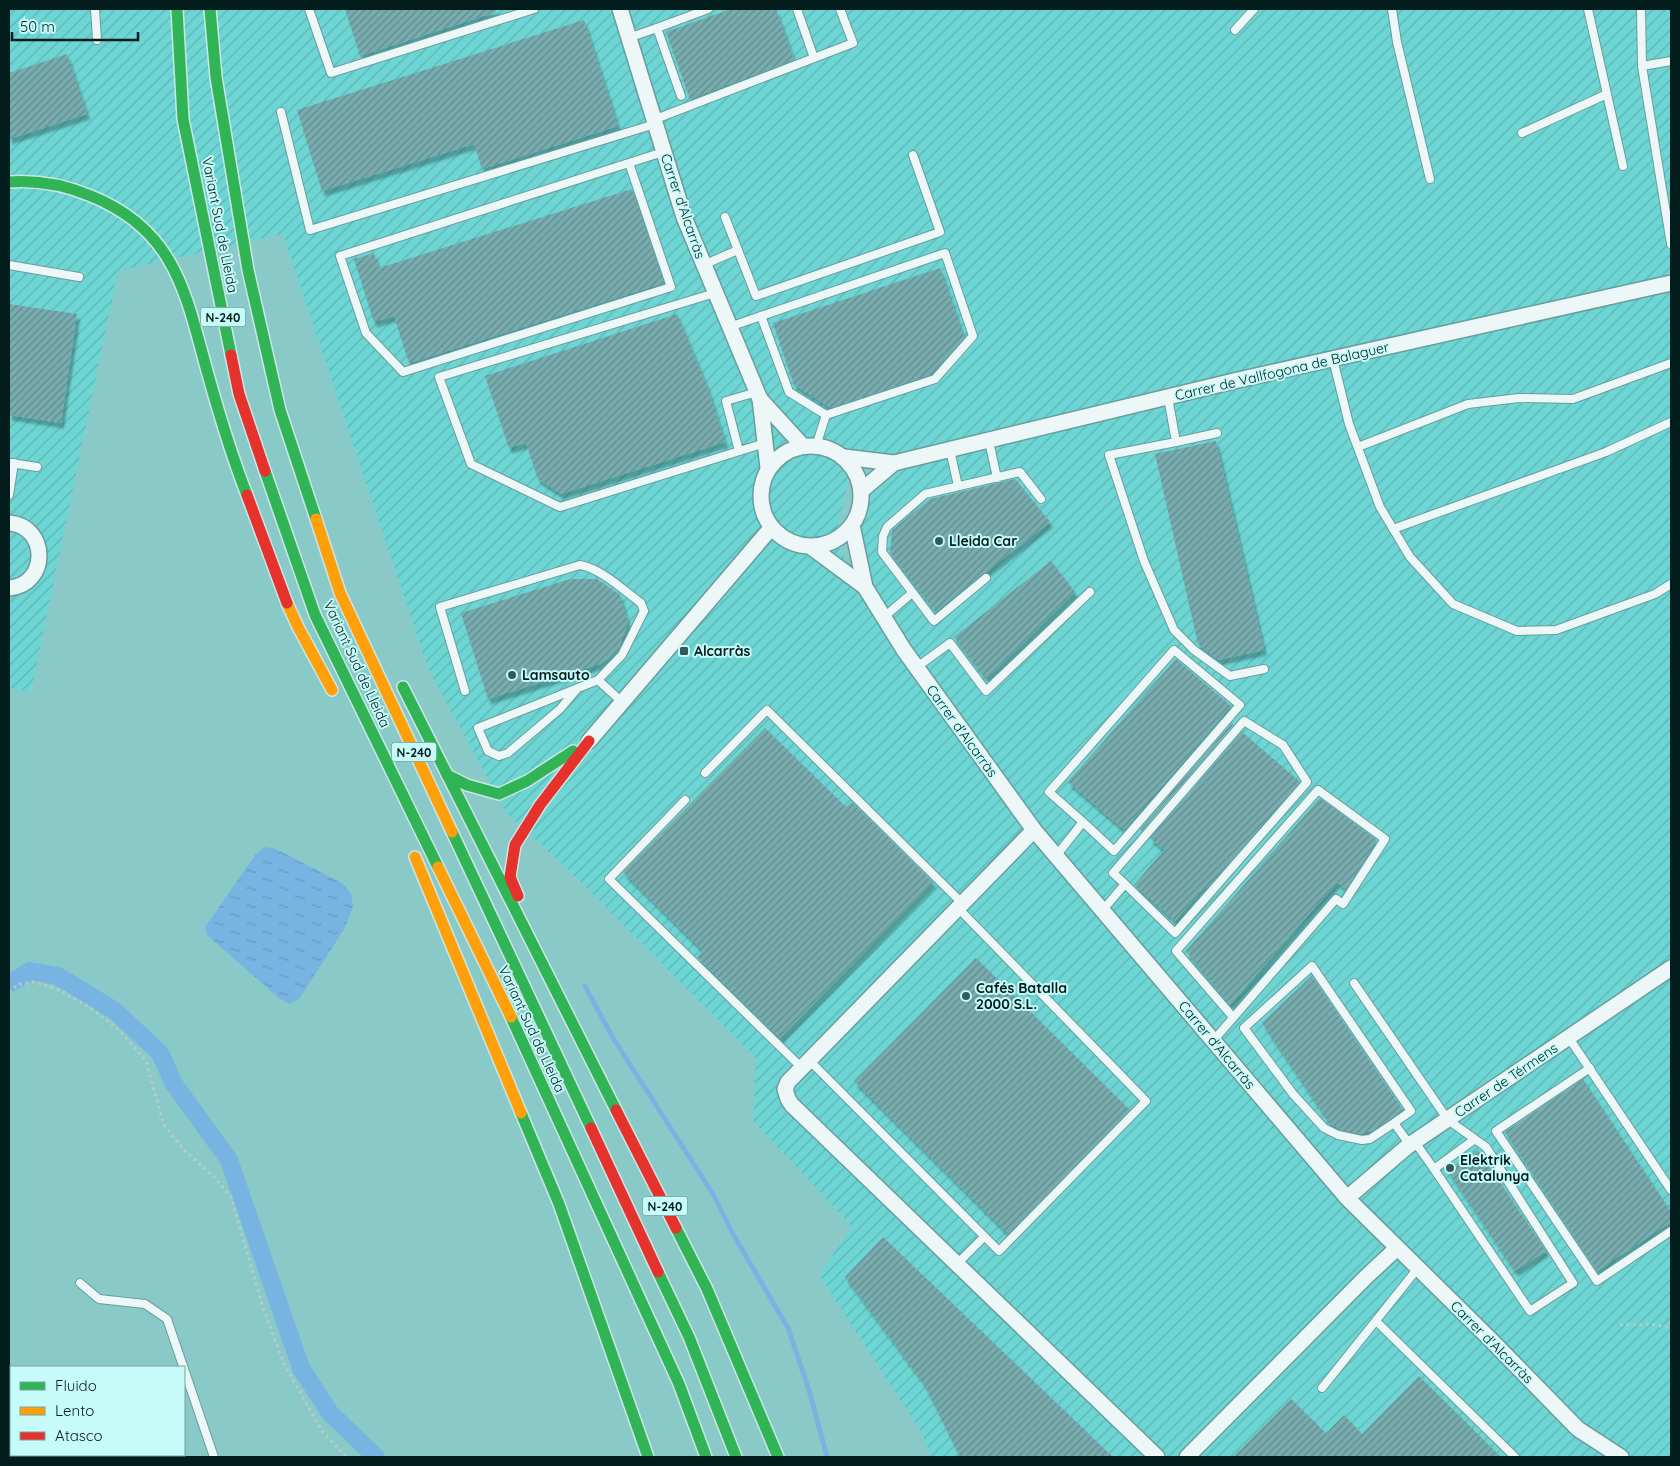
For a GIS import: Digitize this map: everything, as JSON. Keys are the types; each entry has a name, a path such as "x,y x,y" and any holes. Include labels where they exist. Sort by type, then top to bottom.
{"highway":[{"name":"Variant Sud de Lleida","path":"177,9 183,119 239,394 315,616 506,1006 679,1384 706,1457"},
{"name":"Variant Sud de Lleida","path":"210,9 216,77 248,270 280,410 340,593 689,1337 736,1457"},
{"path":"9,182 27,181 54,184 102,199 123,211 143,227 162,248 173,265 187,296 238,469 288,607 340,703"},
{"name":"N-240","path":"280,410 342,562"},
{"name":"N-240","path":"315,616 387,790"},
{"name":"N-240","path":"398,677 707,1290 778,1457"},
{"path":"447,775 467,785 498,794 528,781 589,740"},
{"path":"541,960 510,876 516,845 540,805 589,740"},
{"path":"410,845 559,1204 648,1457"}],"street":[{"name":"Carrer d'Alcarràs","path":"620,9 684,217 758,395 768,468"},
{"name":"Carrer de Vallfogona de Balaguer","path":"894,463 1332,359 1671,283"},
{"name":"Carrer d'Alcarràs","path":"758,395 809,446"},
{"path":"844,457 852,466 861,490 859,513 852,525 834,541 812,547 790,542 772,528 762,509 760,488 768,468 783,453 809,446 824,447 844,457 894,463"},
{"path":"861,490 894,463"},
{"path":"9,523 25,528 33,536 40,556 38,567 32,577 24,584 9,588"},
{"name":"Carrer d'Alcarràs","path":"852,525 865,587 917,667 1034,830 1346,1198 1578,1429 1621,1457"},
{"path":"589,740 772,528"},
{"name":"Carrer d'Alcarràs","path":"812,547 865,587"},
{"path":"1034,830 785,1086 788,1099 792,1105 1156,1457"},
{"name":"Carrer de Térmens","path":"1346,1198 1412,1144 1671,968"},
{"path":"1187,1457 1397,1248"}],"lane":[{"path":"95,9 97,40"},
{"path":"309,9 331,73 534,9"},
{"path":"628,38 708,9"},
{"path":"797,9 814,58"},
{"path":"281,112 310,230 654,122 853,43 840,9"},
{"path":"1234,30 1254,9"},
{"path":"1392,9 1397,42 1430,179"},
{"path":"1588,9 1623,166"},
{"path":"1641,9 1642,66 1671,244"},
{"path":"657,28 681,96"},
{"path":"1642,66 1671,61"},
{"path":"1522,133 1607,94"},
{"path":"629,163 671,287 402,372 366,332 340,256 663,152"},
{"path":"725,217 756,296 940,232 912,154"},
{"path":"1662,188 1671,186"},
{"path":"704,265 738,250"},
{"path":"730,327 945,253 973,336 935,379 826,416 809,446"},
{"path":"9,264 79,277"},
{"path":"715,293 439,377 470,464 560,507 765,443"},
{"path":"761,316 790,392 826,416"},
{"path":"1332,359 1349,424 1380,507 1410,557 1453,604 1518,631 1556,630 1655,594 1671,584"},
{"path":"1358,447 1468,404 1519,398 1573,399 1671,363"},
{"path":"739,451 726,401 758,395"},
{"path":"1168,397 1176,442"},
{"path":"1393,529 1606,452 1671,422"},
{"path":"1217,433 1109,456 1144,561 1174,630 1194,650 1230,676 1264,669"},
{"path":"989,440 997,478"},
{"path":"950,450 958,486"},
{"path":"9,495 11,463 37,467"},
{"path":"986,578 934,621 882,552 883,536 887,527 925,494 1020,472 1041,499"},
{"path":"465,691 440,607 580,566 590,567 602,575 641,603 644,611 622,654 598,680 478,728 488,751 499,756 508,754 560,710 577,689"},
{"path":"917,667 950,643 986,691 1090,592"},
{"path":"884,617 912,593"},
{"path":"1174,650 1240,705 1114,851 1083,822 1049,792 1174,650"},
{"path":"598,680 622,702"},
{"path":"685,800 609,879 806,1064 999,1252 1146,1101 960,906 767,710 705,773"},
{"path":"1244,721 1283,745 1307,782 1175,932 1125,884 1113,873 1244,721"},
{"path":"1213,1041 1234,1017 1336,899 1343,904 1385,838 1318,790 1176,951 1234,1017"},
{"path":"1056,856 1083,822"},
{"path":"1102,911 1125,884"},
{"path":"1312,966 1411,1111 1394,1123 1370,1139 1362,1140 1338,1136 1324,1128 1293,1094 1244,1028 1312,966"},
{"path":"1354,983 1448,1120 1486,1146 1573,1283 1530,1311 1434,1169 1394,1123"},
{"path":"1569,1038 1671,1190"},
{"path":"1590,1068 1496,1131 1597,1281 1671,1231"},
{"path":"1434,1169 1475,1139"},
{"path":"957,1264 984,1237"},
{"path":"1322,1388 1418,1268"},
{"path":"80,1282 99,1299 144,1304 167,1319 182,1366"},
{"path":"1376,1321 1515,1457"},
{"path":"185,1375 214,1457"}],"path":[{"path":"9,992 20,984 35,982 59,990 90,1008 119,1030 146,1061 164,1125 183,1149 214,1178 230,1197 262,1304 284,1364 323,1433 347,1457"},
{"path":"1620,1326 1652,1324 1671,1328"}],"shaded area":[{"path":"9,9 1671,9 1671,1457 931,1457 922,1433 819,1275 852,1226 753,1121 756,1058 580,881 507,813 429,671 283,234 118,271 31,692 9,688","holes":["1214,386 898,467 862,499 855,537 879,608 834,541 852,467"]}],"water":[{"path":"265,847 276,849 342,883 351,894 353,906 345,928 299,999 289,1004 280,999 208,936 205,927 256,854"}],"building":[{"path":"345,9 496,9 496,12 360,56"},
{"path":"731,9 776,9 794,60 690,99 666,32"},
{"path":"584,20 618,126 482,169 474,144 322,191 297,110"},
{"path":"67,54 87,114 9,139 9,73"},
{"path":"632,189 664,283 409,363 394,316 374,322 354,259 374,253 379,268"},
{"path":"940,268 964,338 932,374 831,408 794,385 773,323"},
{"path":"9,304 77,314 61,423 9,415"},
{"path":"677,314 707,386 725,442 561,494 538,479 526,443 509,448 485,376"},
{"path":"1216,441 1264,650 1218,660 1198,644 1155,454"},
{"path":"1015,479 1050,522 936,612 890,553 892,530 930,499"},
{"path":"1051,561 1075,592 987,679 954,637"},
{"path":"570,579 597,579 620,595 628,623 618,651 600,664 488,699 461,613"},
{"path":"1176,659 1231,706 1124,830 1068,782"},
{"path":"1232,723 1233,725 1142,831 1140,829"},
{"path":"765,728 846,807 852,802 933,882 780,1038 697,957 703,951 623,872"},
{"path":"1242,732 1300,782 1207,888 1205,886 1175,921 1134,885 1164,850 1150,838"},
{"path":"1320,798 1377,840 1346,890 1337,882 1230,1005 1186,951"},
{"path":"976,958 1130,1110 1008,1234 854,1081"},
{"path":"1312,976 1403,1110 1374,1130 1359,1134 1340,1130 1328,1121 1262,1023"},
{"path":"1583,1079 1671,1212 1671,1222 1597,1271 1505,1132"},
{"path":"1478,1150 1546,1251 1515,1271 1447,1170"},
{"path":"883,1237 1113,1457 960,1457 924,1384 845,1277"},
{"path":"1419,1376 1501,1457 1233,1457 1291,1399 1326,1433 1344,1415 1362,1434"}],"waterway":[{"path":"9,984 30,971 58,976 115,1011 160,1053 174,1084 229,1160 301,1368 330,1413 376,1457"},
{"path":"585,986 613,1038 713,1194 733,1234 788,1328 809,1390 827,1457"}],"traffic: fast":[{"path":"177,9 183,119 231,355"},
{"path":"210,9 216,77 248,270 280,410 316,519"},
{"path":"9,182 51,184 91,196 120,211 143,228 161,248 174,270 184,294 222,422 247,495"},
{"path":"265,471 315,615 438,867"},
{"path":"403,687 616,1110"},
{"path":"447,775 467,785 499,794 527,781 573,751"},
{"path":"452,832 591,1128"},
{"path":"511,1017 679,1384 706,1457"},
{"path":"521,1113 559,1204 648,1457"},
{"path":"676,1228 707,1289 778,1457"},
{"path":"658,1272 689,1337 736,1457"}],"traffic: slow":[{"path":"316,519 340,593 452,832"},
{"path":"287,603 332,690"},
{"path":"415,857 521,1113"},
{"path":"438,867 511,1017"}],"traffic: jam":[{"path":"231,355 239,394 265,471"},
{"path":"247,495 287,603"},
{"path":"518,896 510,877 515,845 540,805 589,741"},
{"path":"616,1110 676,1228"},
{"path":"591,1128 658,1272"}],"place":[{"name":"Lleida Car","path":"939,541"},
{"name":"Alcarràs","path":"684,651"},
{"name":"Lamsauto","path":"512,675"},
{"name":"Cafés Batalla 2000 S.L.","path":"966,996"},
{"name":"Elektrik Catalunya","path":"1450,1168"}]}
